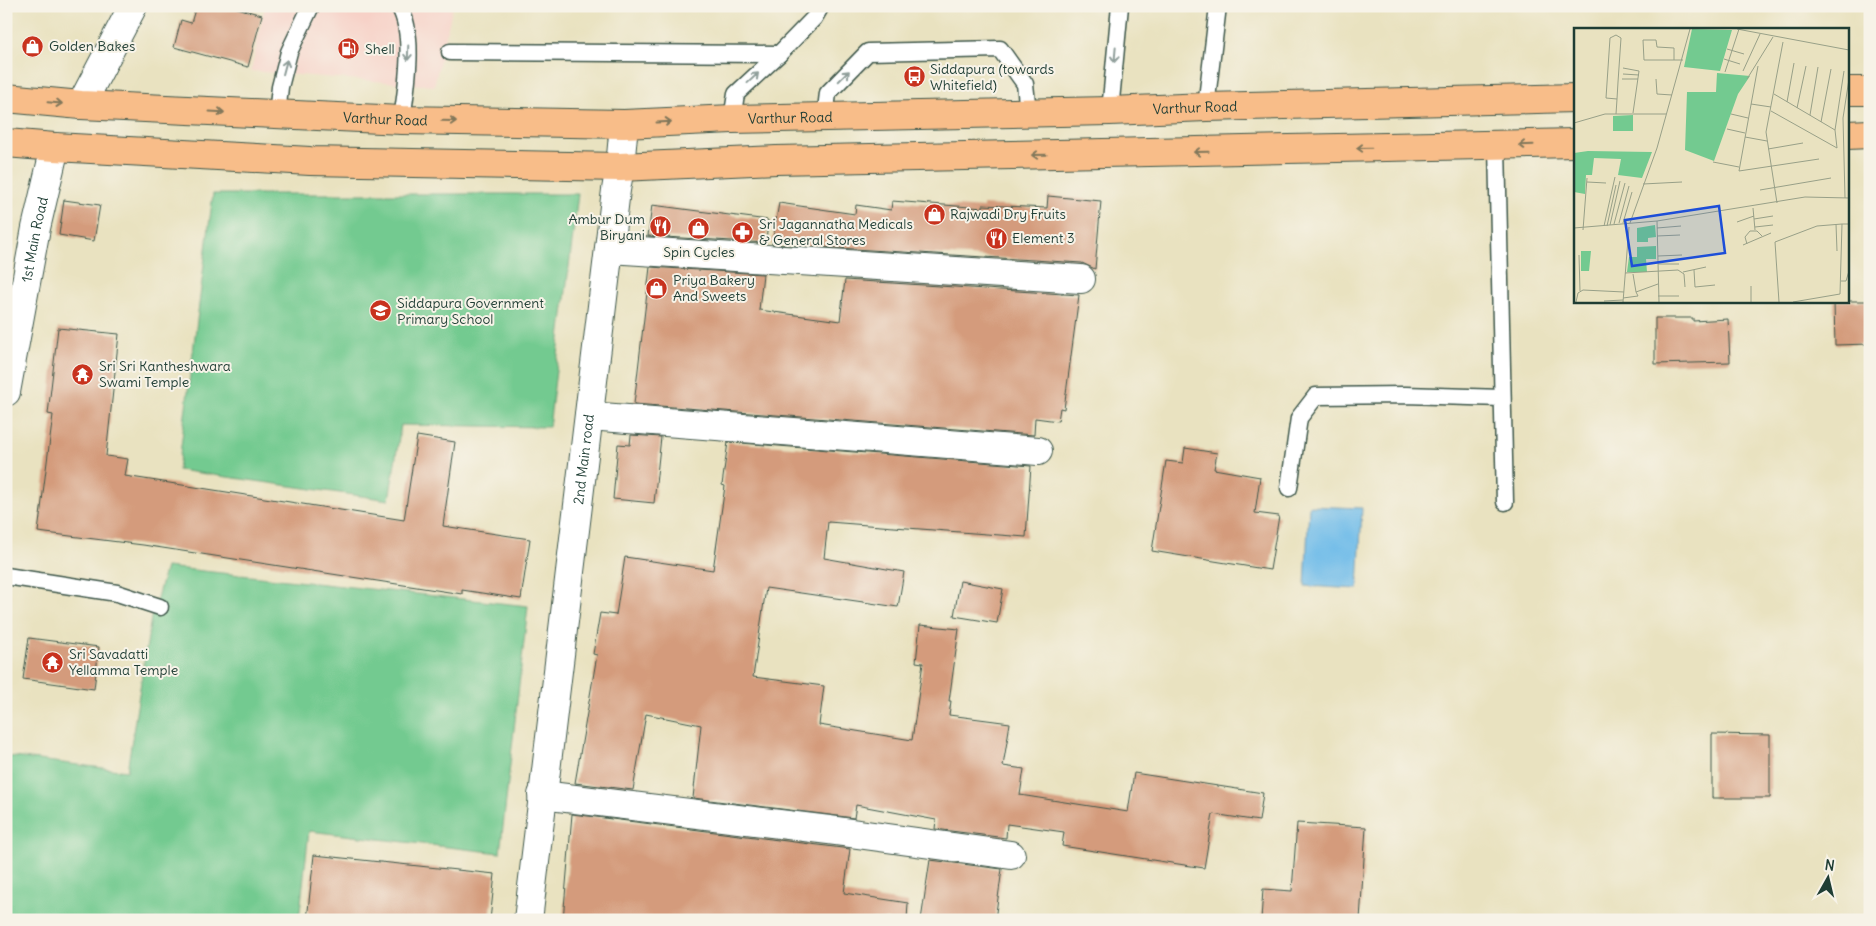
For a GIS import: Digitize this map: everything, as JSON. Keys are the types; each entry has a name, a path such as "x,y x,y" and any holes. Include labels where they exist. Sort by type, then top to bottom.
{"main road":[{"path":"1848,92 1870,91"},
{"name":"Varthur Road","path":"6,98 81,105 278,115 402,120 624,124 732,119 1574,98"},
{"path":"1848,134 1870,134"},
{"path":"6,143 310,161 620,167 786,160 1574,143"}],"street":[{"path":"81,105 133,6"},
{"name":"2nd Main road","path":"542,796 624,124"},
{"name":"1st Main Road","path":"6,392 36,228 55,147"},
{"path":"609,249 1082,279"},
{"path":"589,416 1038,451"},
{"path":"528,920 542,796 830,830 1011,855"}],"lane":[{"path":"278,115 280,87 289,52 311,6"},
{"path":"399,6 405,16 408,49 402,120"},
{"path":"732,119 736,94 780,54 814,18 821,6"},
{"path":"1110,111 1120,6"},
{"path":"1206,107 1218,6"},
{"path":"825,118 828,92 868,52 1000,49 1025,84 1028,112"},
{"path":"450,52 780,54"},
{"path":"1497,146 1505,502"},
{"path":"1289,488 1299,418 1316,396 1502,398"},
{"path":"6,576 117,594 160,607"}],"shaded area":[{"name":"Shell","path":"265,6 453,6 434,86 251,71"}],"green space":[{"name":"Siddapura Government Primary School","path":"213,194 578,194 549,427 401,425 389,500 178,470"},
{"path":"166,567 528,606 500,853 309,831 299,920 6,920 6,756 127,771 151,618"}],"water":[{"path":"1309,506 1362,508 1358,589 1305,586"}],"building":[{"path":"196,6 230,6 262,15 248,67 174,47 181,20 191,23"},
{"path":"1048,196 1101,201 1095,269 1082,263 772,244 779,203 855,214 856,205 891,210 892,201 983,208 983,205 1047,208"},
{"path":"64,200 100,205 94,241 59,235"},
{"path":"652,205 768,220 766,243 648,236"},
{"path":"650,267 763,274 759,310 840,321 845,280 1079,295 1064,409 1060,408 1058,421 1035,418 1034,435 634,404"},
{"path":"1870,301 1870,344 1835,345 1834,302"},
{"path":"1655,318 1693,318 1693,321 1728,319 1730,362 1655,364"},
{"path":"58,328 119,334 106,456 128,459 125,476 404,520 417,436 455,442 443,526 530,539 521,599 462,590 462,594 143,545 38,532 53,415 48,414"},
{"path":"631,435 661,437 654,503 613,499 618,444 630,445"},
{"path":"728,442 1031,466 1026,537 828,522 824,558 904,572 898,607 766,588 753,677 824,686 819,725 912,740 923,663 916,662 920,625 959,629 949,701 951,701 949,715 1010,723 1003,766 1024,769 1020,795 1128,812 1134,773 1263,793 1259,821 1213,814 1204,868 1062,846 1064,832 1007,824 1006,838 935,829 936,820 856,805 854,818 693,798 701,725 646,714 633,790 575,783 597,655 593,654 600,613 616,615 625,557 713,570 725,486 722,485"},
{"path":"1185,448 1217,453 1214,469 1260,477 1255,513 1279,516 1270,570 1152,551 1166,461 1183,463"},
{"path":"960,581 1003,589 997,623 954,616"},
{"name":"Sri Savadatti Yellamma Temple","path":"29,638 99,647 94,689 23,679"},
{"path":"1712,734 1770,735 1770,798 1712,798"},
{"path":"572,814 850,849 844,893 908,903 907,920 563,920"},
{"path":"1297,823 1366,827 1360,920 1261,920 1263,889 1292,891"},
{"path":"314,855 495,874 490,920 307,920"},
{"path":"930,860 1002,869 995,920 921,920"}],"place":[{"name":"Golden Bakes","path":"33,46"},
{"name":"Shell","path":"349,49"},
{"name":"Siddapura (towards Whitefield)","path":"914,77"},
{"name":"Rajwadi Dry Fruits","path":"934,214"},
{"name":"Ambur Dum Biryani","path":"661,227"},
{"name":"Spin Cycles","path":"699,229"},
{"name":"Sri Jagannatha Medicals & General Stores","path":"743,232"},
{"name":"Element 3","path":"996,238"},
{"name":"Priya Bakery And Sweets","path":"657,288"},
{"name":"Siddapura Government Primary School","path":"381,311"},
{"name":"Sri Sri Kantheshwara Swami Temple","path":"83,374"},
{"name":"Sri Savadatti Yellamma Temple","path":"53,662"}]}
